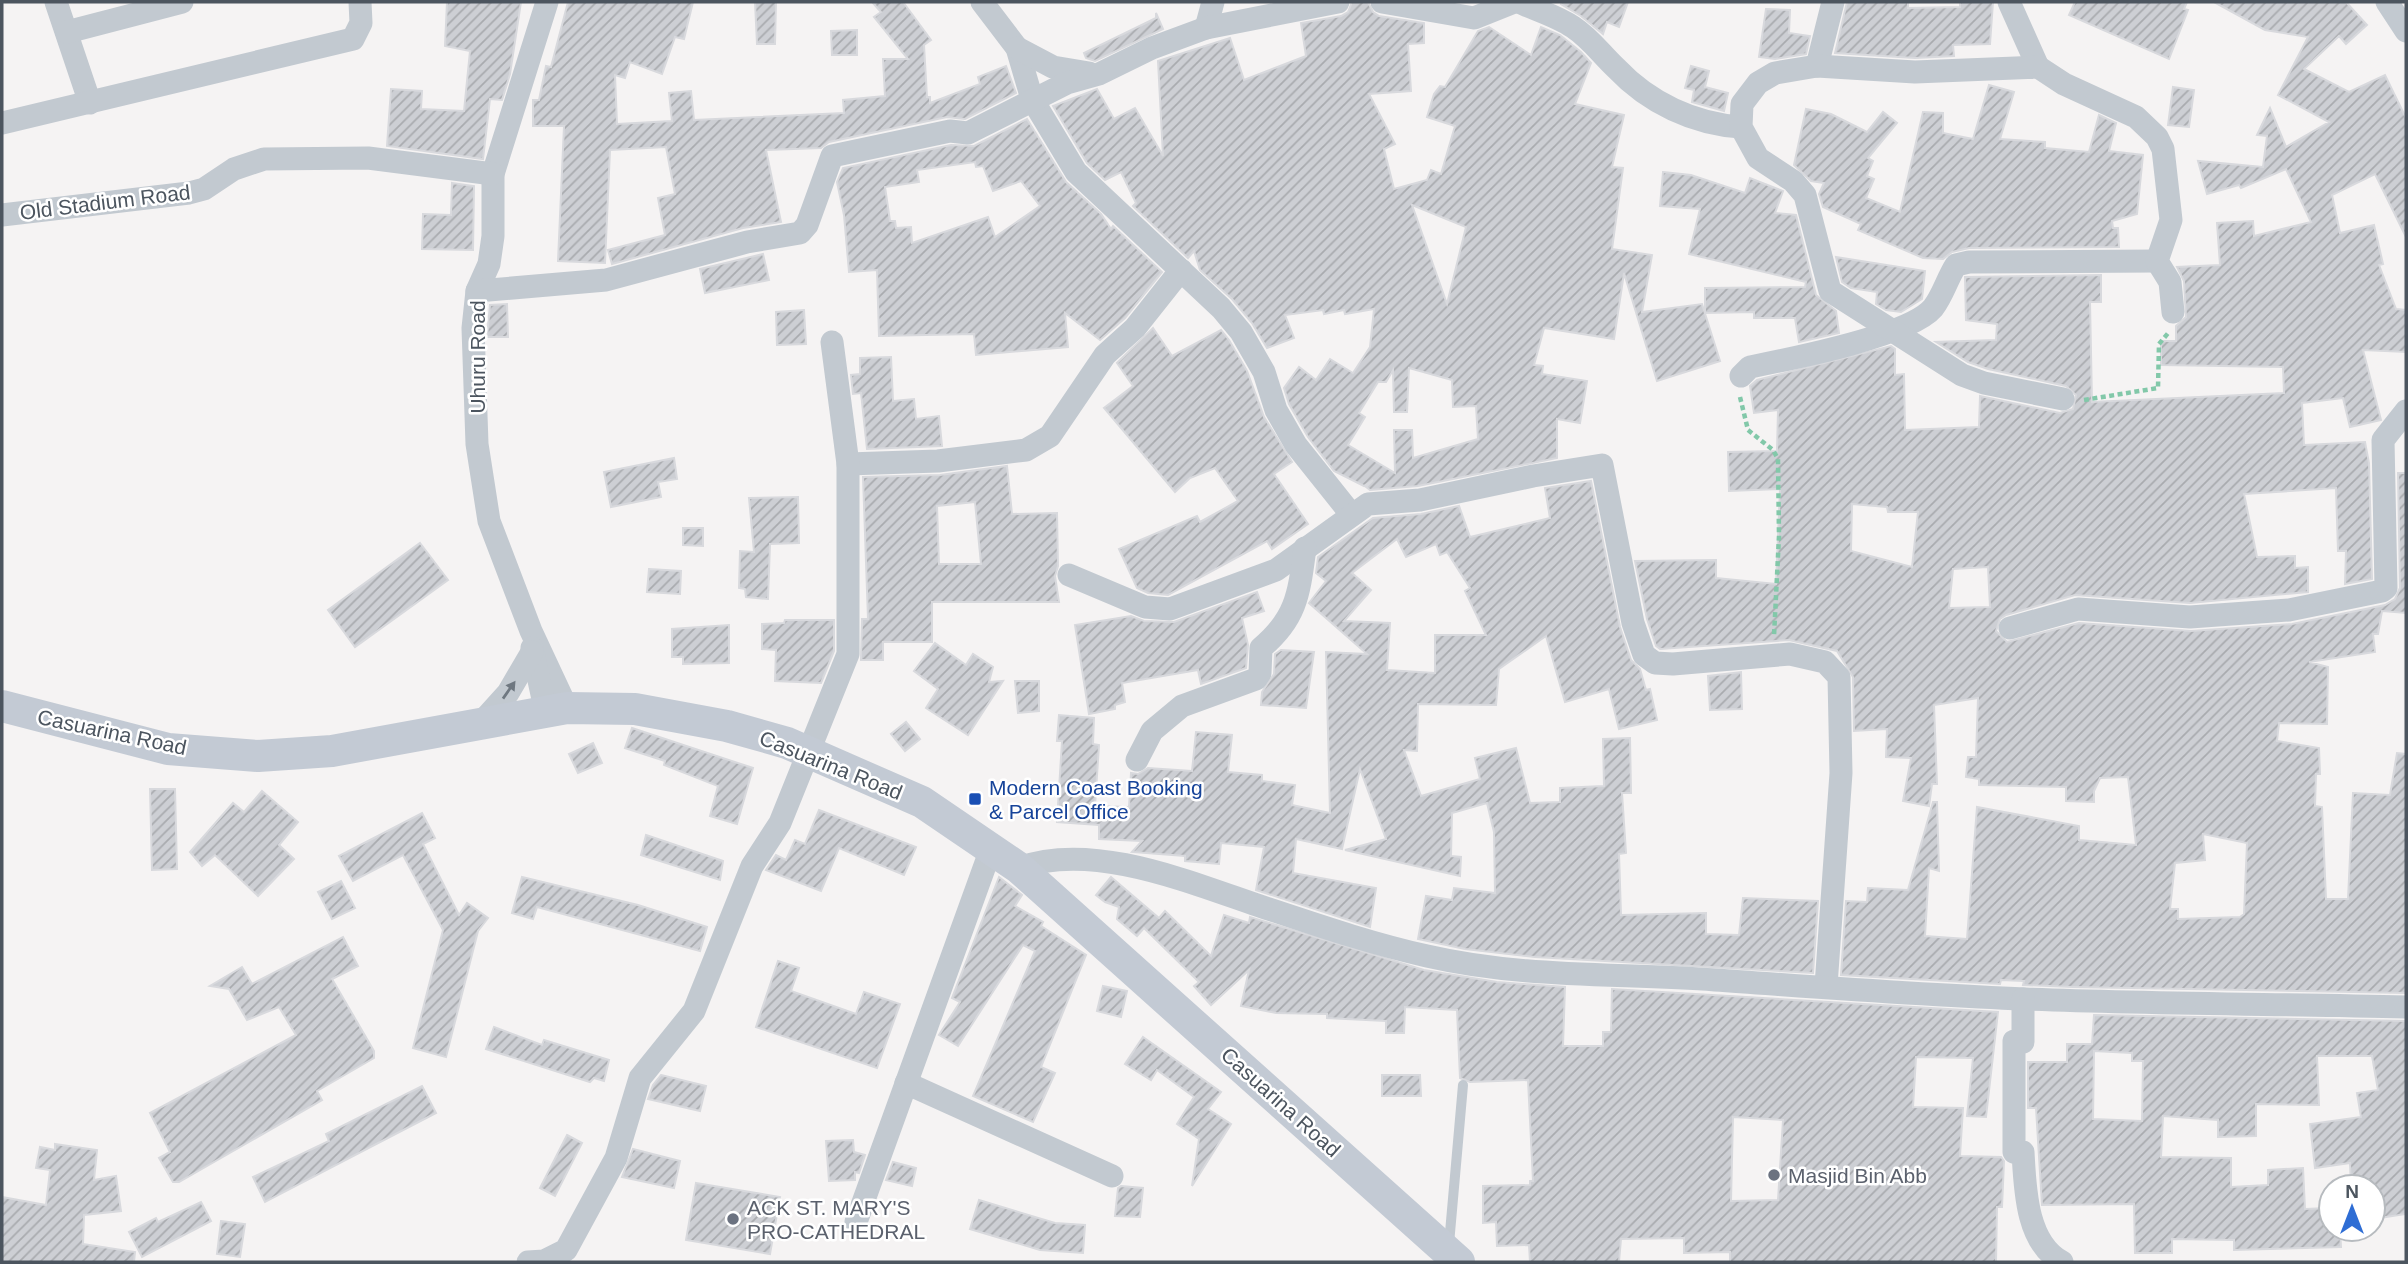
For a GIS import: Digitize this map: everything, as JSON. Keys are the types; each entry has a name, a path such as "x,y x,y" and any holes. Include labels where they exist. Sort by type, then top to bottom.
{"street":[{"path":"56,2 90,103"},
{"path":"67,32 182,2"},
{"path":"2,123 353,39 361,23 360,2"},
{"name":"Uhuru Road","path":"547,2 493,174 489,264 477,290 472,328 477,444 489,521 537,649 556,710"},
{"path":"982,2 1017,48 1032,99 1076,172 1181,270 1241,332 1264,372 1276,410 1296,445 1351,514"},
{"path":"1206,28 1213,2"},
{"path":"477,290 606,280 747,242 800,233 807,225 831,156 950,131 968,133 1067,83 1099,74 1152,48 1206,28 1338,2"},
{"path":"1382,2 1474,18 1517,2 1574,27 1601,49 1616,69 1667,106 1712,125 1741,127"},
{"path":"1817,66 1833,2"},
{"path":"2009,2 2038,67 2064,84 2136,117 2157,137 2163,149 2171,220 2157,261"},
{"path":"2386,2 2406,31"},
{"path":"1017,48 1052,67 1099,74"},
{"path":"2038,67 1915,72 1817,66 1775,73 1758,83 1742,104 1741,127 1758,158 1793,181 1805,195 1830,290 1962,375 1984,383 2063,399"},
{"name":"Old Stadium Road","path":"2,215 189,193 204,189 234,169 264,159 368,158 493,174"},
{"path":"1741,376 1750,367 1895,330 1922,317 1933,307 1956,265 1969,262 2104,259 2157,261"},
{"path":"2157,261 2171,282 2173,312"},
{"path":"848,464 938,461 1026,450 1050,436 1105,355 1135,328 1181,270"},
{"path":"528,1262 544,1261 566,1250 616,1158 640,1078 694,1011 752,866 780,823 806,751 848,654 848,464 831,342"},
{"path":"2010,628 2077,609 2190,617 2289,610 2382,591 2386,588 2387,538 2383,440 2406,411"},
{"path":"1069,575 1135,604 1170,610 1276,570 1368,504 1420,500 1533,476 1602,465 1633,623 1644,655 1655,663 1673,664 1790,654 1825,662 1839,677 1842,773 1826,986"},
{"path":"1138,760 1152,732 1182,706 1256,679 1260,673 1261,648 1280,632 1297,601 1305,548"},
{"path":"480,724 508,693 537,649 588,698 606,707"},
{"name":"Casuarina Road","path":"2,706 168,749 258,756 332,751 556,710 606,707 705,721 806,751 922,802 1018,868 1454,1256"},
{"path":"856,1222 991,849"},
{"path":"1018,868 1042,860 1067,858 1167,874 1217,889 1275,912 1426,956 1509,970 2023,999 2406,1007"},
{"path":"2023,999 2023,1042 2014,1041 2014,1152 2023,1152 2033,1225 2050,1256 2062,1262"},
{"path":"906,1083 1112,1176"}],"lane":[{"path":"1454,1256 1464,1085"}],"path":[{"path":"2063,399 2109,398 2158,388 2159,344 2173,328 2173,312"},
{"path":"1741,376 1739,393 1748,430 1773,450 1778,460 1774,655"}],"building":[{"path":"447,2 521,2 510,74 502,100 490,99 483,159 387,146 391,89 422,91 421,109 464,111 470,51 445,46"},
{"path":"568,2 693,2 684,39 675,37 662,74 630,62 625,78 615,75 617,124 672,121 669,93 691,91 694,120 844,113 843,100 885,96 883,59 908,59 874,17 881,12 872,2 903,2 931,40 924,45 927,97 930,97 930,103 980,84 978,77 1006,66 1016,93 965,119 947,117 829,142 821,148 766,150 781,222 743,228 612,264 608,250 665,235 658,198 675,194 666,147 610,150 605,263 558,261 564,126 533,126 533,100 539,100 546,66 551,67"},
{"path":"755,2 776,2 775,44 757,44"},
{"path":"1352,2 1368,2 1373,12 1379,16 1424,23 1424,43 1408,44 1411,91 1369,94 1395,144 1384,149 1394,189 1427,180 1431,170 1441,174 1455,126 1427,117 1434,94 1440,86 1445,87 1478,31 1489,27 1531,55 1541,27 1560,35 1581,52 1591,63 1575,104 1624,115 1612,167 1623,168 1612,249 1652,255 1642,312 1702,304 1720,361 1657,381 1624,273 1614,339 1544,328 1534,365 1543,366 1542,374 1587,381 1580,423 1557,419 1557,458 1418,486 1370,490 1366,487 1373,480 1364,486 1334,471 1308,437 1289,404 1284,388 1299,367 1316,380 1330,359 1353,373 1370,347 1374,309 1345,314 1344,310 1324,314 1323,310 1285,315 1294,338 1267,348 1252,323 1232,299 1200,270 1194,251 1188,258 1133,206 1136,203 1121,172 1105,180 1087,163 1053,106 1097,89 1114,119 1135,108 1163,156 1158,61 1230,38 1244,80 1306,56 1301,23 1341,16 1348,12","holes":["1412,205 1466,227 1447,304","1409,368 1452,380 1453,407 1476,406 1478,439 1413,458 1412,430 1394,430 1395,473 1348,445 1365,417 1359,413 1378,382 1386,382 1393,370 1394,412 1407,412"]},
{"path":"1628,2 1619,27 1607,22 1603,34 1561,4"},
{"path":"1847,2 1908,2 1908,8 1960,7 1960,2 1993,2 1990,44 1953,45 1954,56 1915,58 1835,53"},
{"path":"2075,2 2187,2 2184,9 2188,10 2169,59 2069,15"},
{"path":"2214,2 2346,2 2367,25 2346,44 2339,36 2304,69 2349,92 2385,75 2406,118 2406,237 2375,174 2332,195 2340,233 2374,225 2383,264 2379,265 2396,309 2406,310 2406,352 2363,350 2381,420 2350,427 2343,398 2302,403 2304,445 2365,442 2369,463 2372,579 2345,584 2346,551 2338,551 2336,488 2244,494 2257,557 2295,556 2295,568 2308,567 2308,592 2190,603 2075,595 2006,615 2000,619 1996,631 2007,642 2079,623 2191,631 2292,624 2385,605 2395,599 2400,588 2398,473 2406,473 2406,613 2382,611 2378,634 2373,634 2375,652 2309,662 2328,667 2327,724 2279,723 2277,741 2319,748 2320,774 2316,774 2315,806 2322,807 2326,899 2348,899 2353,793 2390,795 2397,753 2406,754 2406,993 2073,987 2023,985 2024,981 2001,980 2000,984 1841,975 1846,901 1867,902 1868,888 1908,890 1933,802 1937,802 1939,871 1929,868 1925,936 1967,939 1977,807 2079,826 2079,840 2136,845 2128,777 2100,778 2094,791 2094,802 2066,801 2066,787 1979,785 1979,779 1966,777 1968,757 1976,757 1978,698 1934,705 1937,784 1932,784 1929,806 1903,801 1911,758 1886,757 1887,729 1854,731 1853,677 1837,651 1789,640 1660,649 1656,646 1647,619 1635,561 1716,560 1716,578 1776,584 1780,489 1729,491 1728,452 1777,451 1778,410 1754,413 1750,386 1757,380 1891,346 1895,349 1895,375 1904,374 1905,430 1979,427 1980,396 2060,413 2073,409 2076,395 2066,386 1988,369 1968,362 1936,342 1996,340 1997,324 1966,320 1965,277 2101,275 2101,302 2090,302 2092,402 2284,393 2283,367 2161,365 2161,341 2176,341 2176,326 2186,317 2184,281 2177,267 2220,265 2217,223 2253,221 2254,236 2311,222 2286,169 2241,188 2239,185 2207,194 2198,161 2263,167 2267,136 2257,135 2270,108 2286,147 2329,122 2278,95 2308,37 2265,30","holes":["1852,504 1887,507 1888,512 1918,512 1912,567 1851,551","1988,567 1990,607 1949,608 1953,569","2203,834 2247,843 2244,914 2240,917 2178,919 2178,909 2170,909 2175,863 2205,860"]},
{"path":"1766,9 1790,10 1789,33 1810,36 1806,54 1775,59 1759,57"},
{"path":"1156,13 1163,29 1095,61 1086,58 1084,53 1156,18"},
{"path":"857,30 857,55 832,55 831,31"},
{"path":"1691,66 1709,71 1705,87 1728,93 1724,111 1692,102 1694,90 1685,88"},
{"path":"1989,85 2014,92 2000,139 2045,142 2045,148 2089,152 2099,115 2116,123 2109,151 2143,155 2137,214 2112,221 2113,228 2118,228 2119,247 1969,248 1952,252 1943,259 1923,258 1858,230 1861,224 1823,207 1819,194 1824,183 1811,181 1794,165 1806,109 1831,114 1867,132 1883,112 1897,123 1868,158 1873,161 1867,176 1874,179 1866,198 1900,212 1923,112 1943,113 1943,133 1973,139"},
{"path":"2173,87 2194,90 2189,127 2168,125"},
{"path":"1027,119 1066,182 1101,214 1111,229 1113,226 1162,272 1125,318 1100,340 1065,313 1068,347 976,355 974,334 879,336 877,270 849,272 844,215 837,182 843,168 951,145 974,146","holes":["975,162 976,167 983,166 993,191 1021,181 1040,206 995,237 988,217 912,243 911,227 896,228 895,221 890,221 885,187 919,182 917,170"]},
{"path":"1663,172 1691,175 1745,193 1750,178 1783,191 1775,213 1796,215 1816,295 1836,311 1839,333 1799,342 1795,318 1754,318 1754,312 1705,313 1705,288 1805,287 1806,282 1689,254 1700,209 1660,206"},
{"path":"452,183 474,186 473,250 422,249 423,214 451,215"},
{"path":"763,254 769,280 705,293 700,269"},
{"path":"1836,257 1925,271 1922,299 1901,312 1886,310 1876,304 1877,292 1851,288 1842,282"},
{"path":"507,304 508,337 487,337 490,305"},
{"path":"804,310 806,344 777,345 776,312"},
{"path":"1153,328 1172,356 1221,330 1229,340 1247,371 1264,417 1292,462 1274,474 1308,524 1272,549 1267,541 1168,595 1148,593 1137,588 1119,549 1197,516 1200,522 1238,501 1215,468 1190,478 1175,492 1104,408 1133,386 1117,363"},
{"path":"891,357 893,401 914,399 916,419 939,416 942,446 867,449 861,393 853,394 851,375 860,374 860,358"},
{"path":"674,458 677,479 658,482 661,497 611,507 604,472"},
{"path":"1007,466 1012,514 1057,513 1058,566 1055,576 1059,602 932,602 932,642 883,642 883,660 861,660 862,619 868,619 863,477 940,475","holes":["975,502 981,564 939,564 937,506"]},
{"path":"1591,481 1620,627 1631,660 1640,669 1646,690 1650,689 1657,720 1619,729 1609,689 1565,702 1546,636 1499,669 1496,705 1418,704 1417,751 1404,750 1421,796 1480,779 1475,758 1516,748 1530,803 1560,802 1560,788 1604,786 1603,739 1630,738 1631,793 1622,793 1626,853 1619,854 1621,915 1706,913 1706,934 1739,935 1743,898 1818,901 1813,973 1535,957 1465,949 1418,939 1426,896 1452,900 1454,888 1495,893 1494,832 1487,803 1452,813 1451,856 1461,857 1460,876 1345,850 1386,839 1360,769 1342,849 1296,839 1293,873 1376,888 1370,927 1256,890 1264,847 1221,843 1219,864 1185,861 1185,856 1132,852 1142,841 1099,839 1099,825 1057,822 1062,741 1057,741 1059,715 1094,718 1093,744 1099,745 1095,806 1129,807 1131,773 1138,774 1148,768 1192,771 1196,732 1232,735 1228,772 1262,775 1262,781 1295,785 1292,805 1330,813 1326,652 1367,654 1309,603 1326,581 1316,573 1318,557 1373,518 1421,514 1459,506 1470,537 1550,518 1545,488","holes":["1397,539 1406,557 1436,544 1440,555 1447,552 1470,588 1465,591 1486,635 1435,635 1435,673 1387,670 1390,623 1344,621 1371,590 1352,573"]},
{"path":"798,497 799,543 770,544 768,599 746,597 745,589 739,588 740,551 754,552 749,498"},
{"path":"683,528 703,528 703,546 683,545"},
{"path":"420,543 448,580 355,647 328,610"},
{"path":"649,569 681,571 680,594 647,592"},
{"path":"1257,592 1264,611 1242,618 1248,645 1246,668 1201,684 1198,670 1122,683 1125,702 1115,705 1115,709 1089,714 1075,625 1131,616 1144,621 1174,622"},
{"path":"785,620 834,620 834,651 821,683 775,681 776,650 762,649 762,624 784,623"},
{"path":"729,625 729,663 683,664 683,657 672,657 672,629"},
{"path":"935,643 966,665 973,654 993,667 989,682 1003,681 968,735 926,708 938,689 914,671"},
{"path":"1281,650 1314,652 1306,708 1261,705 1262,692 1274,674 1275,654"},
{"path":"1741,672 1742,709 1710,710 1708,676"},
{"path":"1015,681 1039,681 1039,711 1018,713"},
{"path":"906,722 920,739 905,751 891,734"},
{"path":"632,728 753,768 737,824 710,816 718,786 664,765 665,761 625,748"},
{"path":"593,743 602,763 578,773 569,754"},
{"path":"150,789 175,789 177,869 152,870"},
{"path":"262,791 298,822 279,845 294,859 258,896 215,855 202,866 190,852 233,803 244,812"},
{"path":"819,810 916,847 904,875 839,848 821,891 766,870 776,855 786,860 795,840 805,844"},
{"path":"422,813 435,838 423,844 459,915 467,903 488,918 478,931 446,1057 413,1048 443,930 403,855 353,881 339,856"},
{"path":"646,835 723,861 720,880 641,855"},
{"path":"522,877 638,905 707,927 700,951 537,907 533,919 512,913"},
{"path":"999,877 1022,895 1015,906 1043,922 1041,926 1086,955 1041,1067 1055,1073 1033,1122 973,1096 1035,951 1023,945 958,1046 939,1035 960,1002 952,998"},
{"path":"1111,877 1159,918 1165,911 1211,956 1224,915 1249,923 1250,917 1424,970 1497,982 1565,987 1563,1046 1603,1046 1603,1032 1611,1032 1612,989 1998,1012 1986,1117 1967,1116 1973,1058 1916,1057 1913,1107 1963,1108 1960,1156 2001,1157 2004,1161 2002,1207 1997,1207 1996,1262 1730,1262 1730,1252 1684,1253 1684,1238 1621,1239 1619,1262 1530,1262 1529,1245 1497,1246 1496,1222 1483,1223 1483,1186 1530,1185 1530,1181 1533,1181 1528,1080 1470,1082 1460,1078 1457,1010 1405,1007 1404,1033 1386,1033 1386,1021 1327,1018 1327,1014 1276,1013 1241,1006 1249,970 1211,1005 1194,986 1199,982 1144,928 1137,936 1117,919 1119,907 1096,895","holes":["1733,1117 1783,1120 1778,1200 1731,1201"]},
{"path":"341,881 355,908 332,919 318,892"},
{"path":"343,937 358,966 332,979 374,1051 374,1058 317,1091 322,1100 179,1182 173,1182 159,1158 170,1152 150,1113 296,1035 279,1007 247,1020 229,989 210,986 242,967 252,984"},
{"path":"778,961 799,968 791,991 856,1014 864,992 900,1004 877,1068 756,1027"},
{"path":"1103,986 1127,991 1121,1017 1097,1011"},
{"path":"2094,1015 2406,1021 2406,1214 2387,1217 2387,1173 2350,1173 2350,1163 2315,1168 2310,1124 2361,1117 2357,1093 2378,1090 2372,1056 2317,1056 2319,1105 2256,1104 2256,1136 2218,1137 2218,1120 2163,1116 2161,1157 2231,1158 2231,1187 2268,1185 2268,1170 2303,1168 2305,1209 2317,1208 2317,1243 2341,1243 2341,1247 2234,1250 2234,1240 2172,1239 2172,1253 2135,1253 2134,1204 2042,1205 2036,1108 2028,1108 2028,1062 2067,1062 2067,1044 2092,1044","holes":["2094,1051 2132,1053 2132,1061 2143,1061 2142,1121 2093,1119"]},
{"path":"494,1027 542,1045 544,1040 609,1060 604,1081 594,1078 590,1082 486,1049"},
{"path":"1143,1037 1221,1092 1208,1109 1231,1124 1192,1186 1199,1139 1177,1124 1194,1097 1157,1070 1151,1080 1125,1064"},
{"path":"661,1075 706,1086 700,1111 648,1099 653,1085"},
{"path":"1382,1075 1420,1075 1421,1096 1382,1096"},
{"path":"422,1086 436,1113 265,1202 253,1177 329,1141 326,1134"},
{"path":"567,1135 582,1143 555,1196 540,1188"},
{"path":"853,1140 854,1152 865,1155 859,1173 855,1172 855,1180 829,1181 826,1141"},
{"path":"55,1144 97,1150 94,1180 116,1176 121,1211 84,1215 83,1244 135,1252 134,1262 2,1262 2,1197 46,1205 50,1170 36,1168 40,1147 55,1150"},
{"path":"633,1149 680,1161 674,1188 622,1177"},
{"path":"893,1162 916,1168 912,1186 886,1180"},
{"name":"ACK ST. MARY'S PRO-CATHEDRAL","path":"696,1183 780,1197 770,1254 686,1240"},
{"path":"1118,1188 1143,1188 1140,1217 1115,1216"},
{"path":"979,1200 1055,1223 1085,1225 1083,1253 1040,1250 970,1229"},
{"path":"201,1202 211,1221 142,1257 129,1232 156,1218 158,1222"},
{"path":"221,1221 245,1224 240,1257 217,1254"}],"place":[{"name":"Modern Coast Booking & Parcel Office","path":"975,799"},
{"name":"Masjid Bin Abb","path":"1774,1175"},
{"name":"ACK ST. MARY'S PRO-CATHEDRAL","path":"733,1219"}]}
